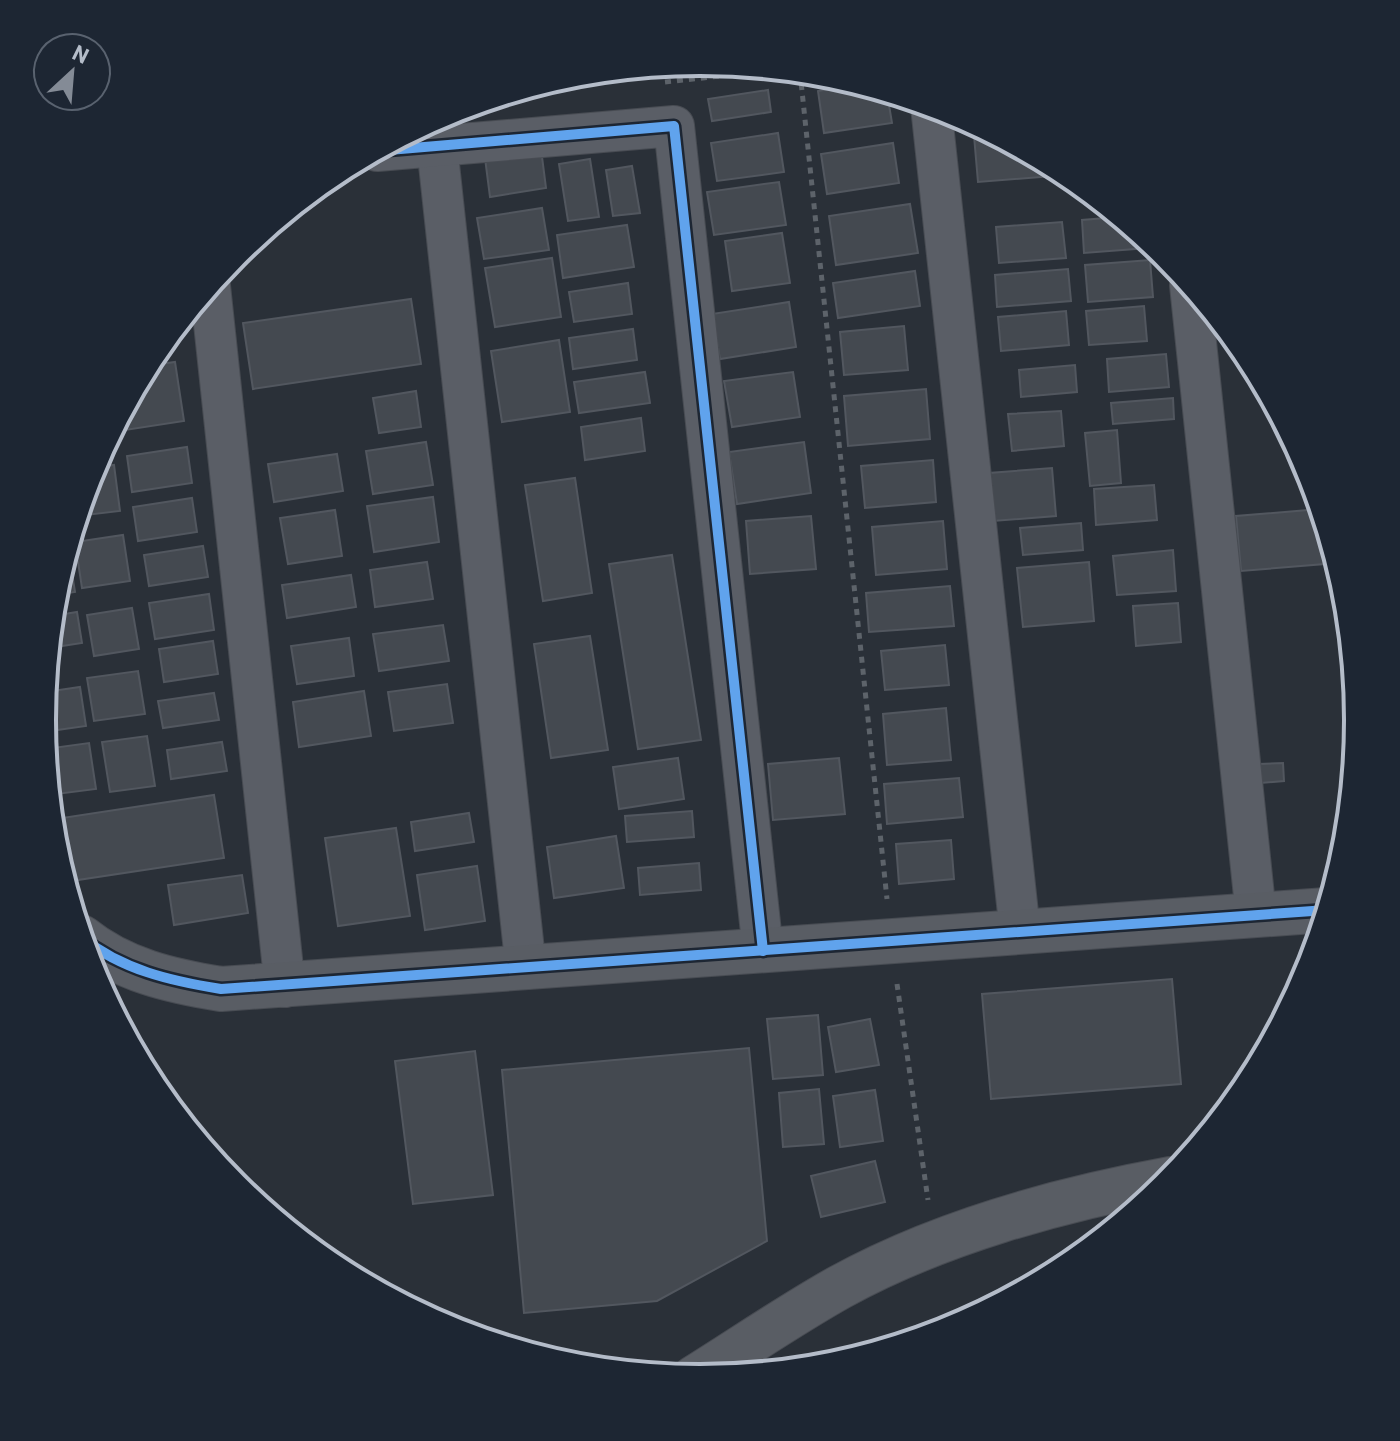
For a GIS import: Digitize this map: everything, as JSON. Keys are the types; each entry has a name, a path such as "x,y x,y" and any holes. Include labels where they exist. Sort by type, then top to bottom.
{"street":[{"path":"933,121 1020,932"},
{"path":"404,149 674,126 763,951"},
{"path":"437,146 526,969"},
{"path":"212,301 285,987"},
{"path":"1192,306 1256,915"},
{"path":"99,950 160,979 221,989 285,987 1315,911"},
{"path":"717,1364 841,1286 968,1231 1101,1192 1147,1183"}],"path":[{"path":"801,85 892,942 929,1208"}],"building":[{"path":"828,89 889,105 892,123 824,133 818,91"},
{"path":"768,90 771,112 712,121 708,99"},
{"path":"778,133 784,172 717,181 711,143"},
{"path":"974,138 1045,177 978,182"},
{"path":"893,143 899,183 827,194 821,154"},
{"path":"541,149 546,188 490,197 485,158"},
{"path":"590,159 599,217 568,221 559,164"},
{"path":"632,166 640,213 613,216 606,170"},
{"path":"779,182 786,225 714,235 707,192"},
{"path":"910,204 918,253 836,265 829,216"},
{"path":"542,208 549,250 484,259 477,218"},
{"path":"1103,218 1138,249 1084,253 1082,220"},
{"path":"1062,222 1066,258 999,263 996,227"},
{"path":"627,225 634,267 563,278 557,235"},
{"path":"782,233 790,283 732,291 725,241"},
{"path":"552,258 561,317 495,327 485,268"},
{"path":"1150,260 1153,297 1088,302 1085,265"},
{"path":"1068,269 1071,301 997,307 995,275"},
{"path":"915,271 920,306 838,318 833,283"},
{"path":"628,283 632,314 574,322 569,292"},
{"path":"411,299 421,364 253,389 243,323"},
{"path":"789,302 796,347 720,359 712,314"},
{"path":"1144,306 1147,341 1089,345 1086,311"},
{"path":"1066,311 1069,345 1001,351 998,317"},
{"path":"904,326 908,370 844,375 840,332"},
{"path":"633,329 637,360 573,369 569,338"},
{"path":"559,340 570,412 502,422 491,351"},
{"path":"1166,354 1169,387 1109,392 1107,359"},
{"path":"175,362 184,421 125,430 142,398 165,363"},
{"path":"1075,365 1077,392 1021,397 1019,370"},
{"path":"645,372 650,403 579,413 574,382"},
{"path":"793,372 800,417 732,427 724,381"},
{"path":"926,389 930,439 848,446 844,396"},
{"path":"416,391 421,427 379,433 373,398"},
{"path":"1173,398 1174,419 1113,424 1111,403"},
{"path":"1061,411 1064,446 1012,451 1008,414"},
{"path":"641,418 645,451 585,460 581,427"},
{"path":"1117,430 1121,483 1090,486 1085,433"},
{"path":"426,442 433,485 373,494 366,451"},
{"path":"804,442 811,493 737,504 729,452"},
{"path":"187,447 192,483 132,492 127,456"},
{"path":"337,454 343,491 274,502 268,464"},
{"path":"933,460 936,502 865,508 861,466"},
{"path":"114,465 120,511 90,515 105,474 109,466"},
{"path":"1052,468 1056,516 993,521 989,473"},
{"path":"575,478 592,593 543,601 525,485"},
{"path":"1154,485 1157,520 1096,525 1094,489"},
{"path":"433,497 439,542 374,552 367,506"},
{"path":"192,498 197,532 138,541 133,507"},
{"path":"335,510 342,556 288,564 280,518"},
{"path":"1309,510 1324,564 1241,571 1236,516"},
{"path":"811,516 816,569 750,574 746,521"},
{"path":"943,521 947,569 876,575 872,527"},
{"path":"1081,523 1083,550 1023,555 1020,528"},
{"path":"123,535 130,581 82,588 77,557 82,541"},
{"path":"203,546 208,577 149,586 144,555"},
{"path":"1173,550 1176,591 1117,595 1113,556"},
{"path":"672,555 701,740 638,749 609,564"},
{"path":"427,562 433,599 375,607 370,570"},
{"path":"1089,562 1094,621 1023,627 1017,568"},
{"path":"351,575 356,607 287,618 282,585"},
{"path":"73,576 75,592 69,593"},
{"path":"950,586 954,626 869,632 866,593"},
{"path":"209,594 214,630 155,639 149,603"},
{"path":"1178,603 1181,642 1136,646 1133,606"},
{"path":"132,608 139,649 94,656 87,615"},
{"path":"77,612 82,643 61,646 65,614"},
{"path":"443,625 449,661 379,671 373,634"},
{"path":"590,636 608,750 551,758 534,644"},
{"path":"349,638 354,676 297,684 291,646"},
{"path":"213,641 218,674 164,682 159,649"},
{"path":"945,645 949,685 885,690 881,651"},
{"path":"138,671 145,714 94,721 87,678"},
{"path":"447,684 453,723 394,731 388,692"},
{"path":"80,687 86,726 56,730 57,690"},
{"path":"364,691 371,736 299,747 293,702"},
{"path":"214,693 219,720 163,728 158,701"},
{"path":"946,708 951,760 887,765 883,714"},
{"path":"147,736 155,786 110,792 102,742"},
{"path":"222,742 227,771 171,779 167,750"},
{"path":"89,743 96,789 61,794 57,747"},
{"path":"678,758 684,799 619,809 613,767"},
{"path":"839,758 845,814 773,820 768,764"},
{"path":"1283,763 1284,781 1261,783 1259,764"},
{"path":"959,778 963,817 887,824 884,784"},
{"path":"214,795 224,858 76,880 64,818"},
{"path":"692,811 694,837 627,842 625,816"},
{"path":"469,813 474,842 415,851 411,822"},
{"path":"396,828 410,916 338,926 325,838"},
{"path":"616,836 624,888 554,898 547,847"},
{"path":"951,840 954,879 899,884 896,844"},
{"path":"699,863 701,890 640,895 638,868"},
{"path":"477,866 485,921 425,930 417,875"},
{"path":"242,875 248,913 174,925 168,885"},
{"path":"1172,979 1181,1084 991,1099 982,994"},
{"path":"818,1015 823,1075 773,1079 767,1019"},
{"path":"870,1019 879,1065 836,1072 828,1027"},
{"path":"749,1048 767,1241 657,1301 524,1313 502,1070"},
{"path":"475,1051 493,1195 413,1204 395,1061"},
{"path":"819,1089 824,1144 783,1147 779,1093"},
{"path":"875,1090 883,1141 840,1147 833,1096"},
{"path":"875,1161 885,1202 821,1217 811,1176"}],"cycle path":[{"path":"404,149 674,126 763,951"},
{"path":"98,949 148,972 221,989 1315,911"}]}
